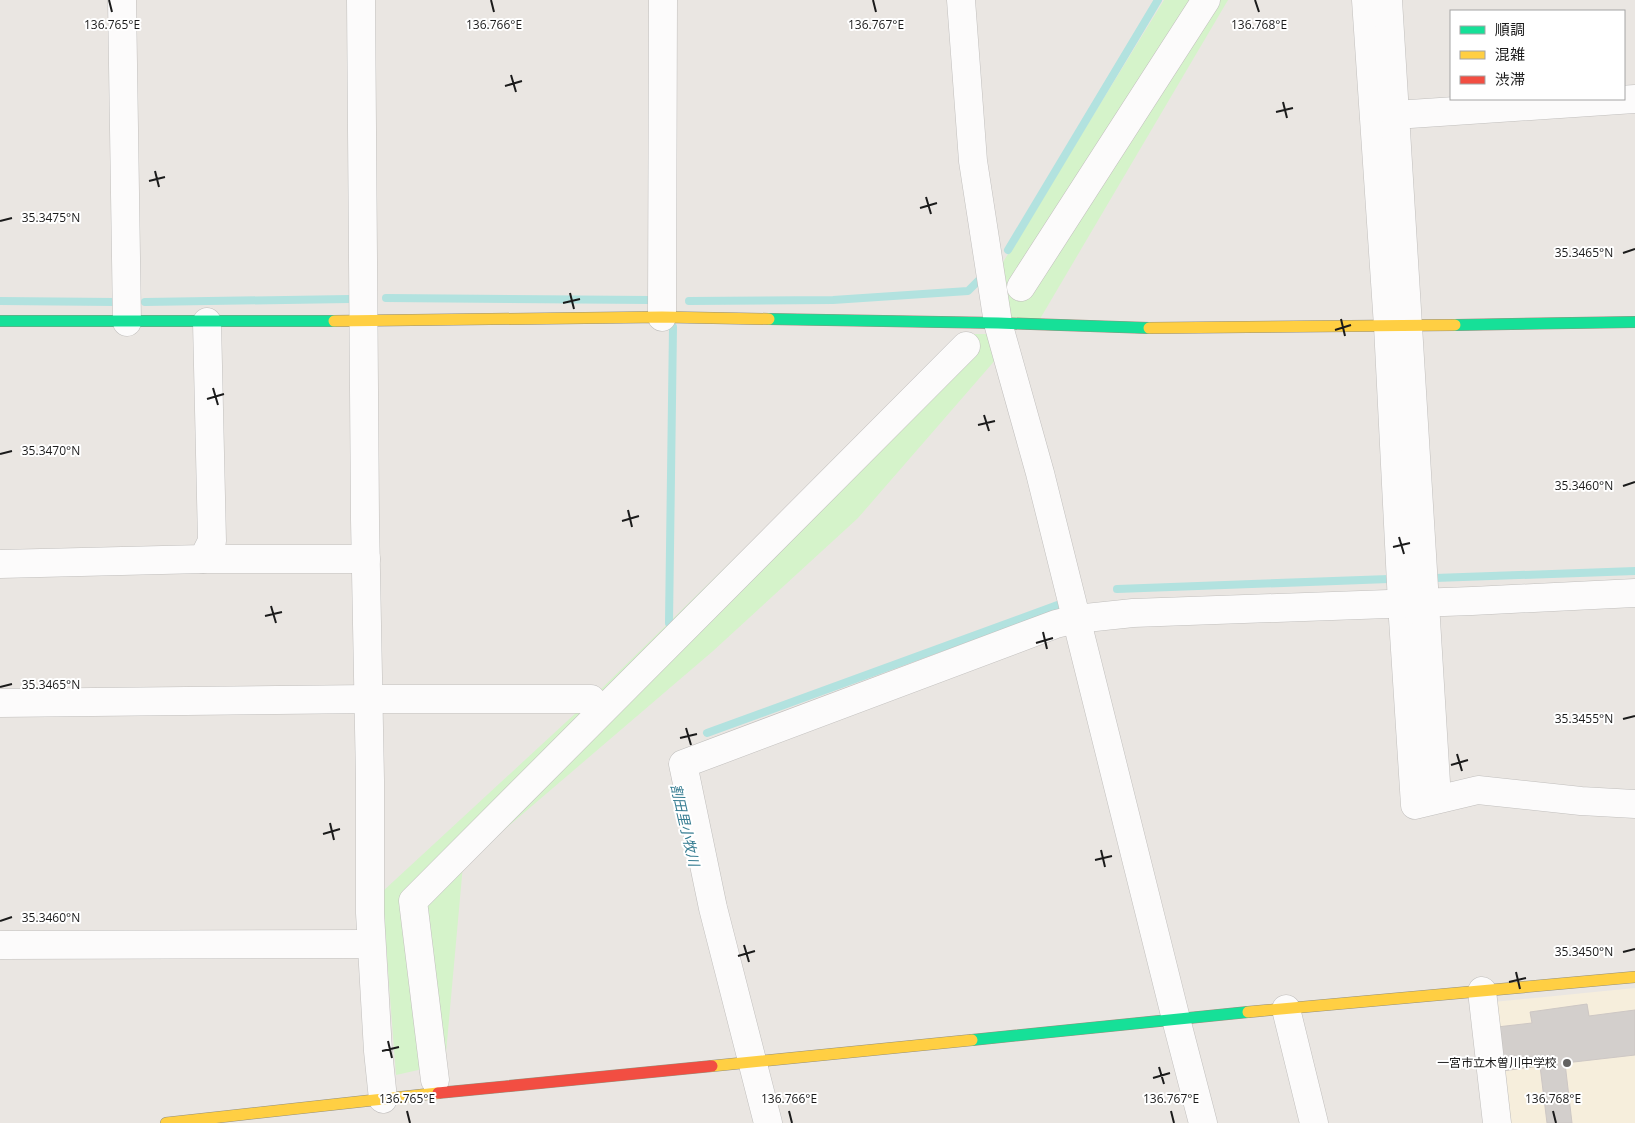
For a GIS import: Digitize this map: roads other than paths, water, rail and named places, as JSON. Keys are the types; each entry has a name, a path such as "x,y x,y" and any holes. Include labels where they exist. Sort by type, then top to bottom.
{"street":[{"path":"122,0 127,322"},
{"path":"361,0 370,913 378,1052 383,1099"},
{"path":"662,318 663,0"},
{"path":"961,0 973,161 998,323 1040,473 1203,1123"},
{"path":"1021,287 1206,0"},
{"path":"1366,0 1398,326 1414,603 1415,805 1478,790 1582,801 1635,804"},
{"path":"1388,0 1395,115 1398,326"},
{"path":"1395,115 1620,100"},
{"path":"0,321 207,322 662,318 998,323 1150,328 1635,322"},
{"path":"203,559 212,541 207,322"},
{"path":"435,1080 414,901 966,346"},
{"path":"0,564 203,559 366,558"},
{"path":"768,1123 713,908 682,764 1056,624 1076,619 1133,613 1635,593"},
{"path":"0,703 369,699 591,699"},
{"path":"0,945 372,944"},
{"path":"166,1123 753,1061 1176,1019 1635,977"},
{"path":"1482,991 1497,1123"},
{"path":"1286,1009 1314,1123"}],"waterway":[{"path":"1008,250 1158,0"},
{"path":"689,301 833,300 968,291 981,278"},
{"path":"386,298 650,300"},
{"path":"145,302 349,299"},
{"path":"0,301 116,302"},
{"path":"669,623 673,327"},
{"path":"1435,578 1635,571"},
{"path":"1117,589 1389,579"},
{"path":"707,733 1063,603"}],"place":[{"name":"一宮市立木曽川中学校","path":"1567,1063"}],"water label":[{"name":"割田里小牧川","path":"685,825"}]}
